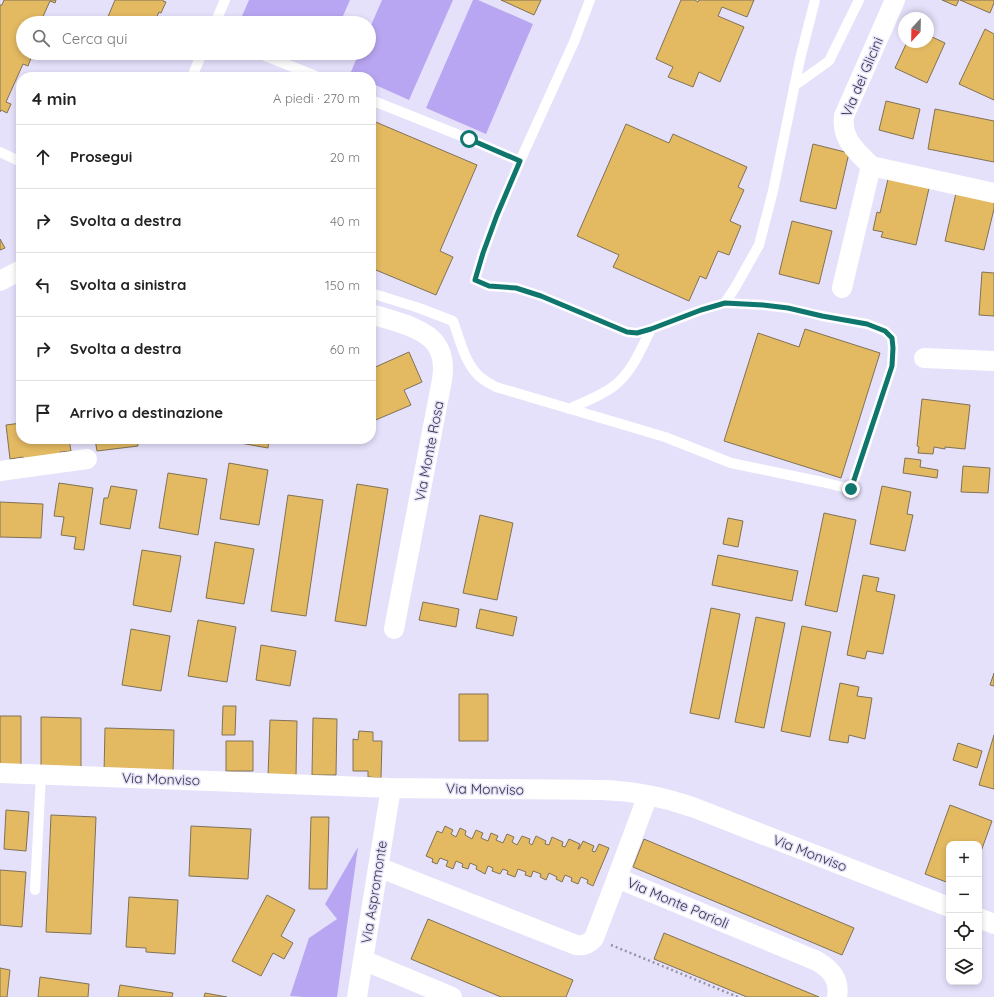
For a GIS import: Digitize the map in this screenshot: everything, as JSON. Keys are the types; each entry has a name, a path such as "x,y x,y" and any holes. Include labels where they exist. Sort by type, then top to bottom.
{"street":[{"name":"Via dei Glicini","path":"871,166 846,137 843,124 844,116 895,0"},
{"path":"842,288 871,166 994,193"},
{"path":"0,281 16,273"},
{"name":"Via Monte Rosa","path":"376,316 424,333 436,343 443,362 442,380 394,629"},
{"path":"924,358 994,361"},
{"path":"0,471 87,459"},
{"name":"Via Monviso","path":"0,773 391,788 602,790 657,796 695,808 946,906"},
{"name":"Via Aspromonte","path":"357,997 391,788"},
{"path":"617,878 648,795"},
{"path":"378,867 576,945 587,944 594,938"},
{"name":"Via Monte Parioli","path":"594,938 617,878 817,961 824,965 836,979 838,990 837,997"},
{"path":"982,919 994,924"},
{"path":"363,960 452,997"}],"lane":[{"path":"218,16 225,0"},
{"path":"376,295 419,308 453,321 473,369 486,382 496,387 665,437 732,463 851,489 892,366 892,338 885,331 867,324 788,308 725,303 701,310 651,329 637,333 627,332 541,296 516,288 489,286 475,280 497,215 574,42 590,0"},
{"path":"725,303 759,245 773,191 800,59 816,0"},
{"path":"794,86 829,61 859,0"},
{"path":"194,72 199,60"},
{"path":"276,60 306,72"},
{"path":"376,102 520,161"},
{"path":"0,152 16,160"},
{"path":"569,408 597,396 614,386 625,374 635,359 651,329"},
{"path":"35,890 41,775"}],"path":[{"path":"594,938 738,997"}],"shaded area":[{"path":"249,0 350,0 343,16 242,16"},
{"path":"382,0 453,0 409,100 376,85 376,72 351,72 356,60 376,60 375,16"},
{"path":"473,0 478,0 533,24 486,134 426,108"},
{"path":"358,847 337,997 290,996 309,938 337,919 325,904"}],"building":[{"path":"4,0 56,0 55,3 50,1 43,16 16,16 16,60 30,60 28,66 23,64 19,72 16,72 16,80 6,102 11,104 7,113 1,110 0,112 0,5 2,5"},
{"path":"115,0 163,0 166,2 161,13 159,12 157,16 108,16"},
{"path":"501,0 541,0 534,15"},
{"path":"681,0 695,0 698,2 699,0 754,0 747,17 722,7 718,16 744,27 720,82 699,72 693,87 668,77 673,67 656,59"},
{"path":"942,0 959,0 956,6"},
{"path":"960,0 994,0 994,3 990,13"},
{"path":"985,29 994,34 994,100 959,84"},
{"path":"934,38 945,43 927,83 895,68 904,48 934,48"},
{"path":"886,101 920,109 913,139 879,130"},
{"path":"935,109 994,121 994,162 928,149"},
{"path":"376,122 477,165 440,251 453,257 436,295 376,270"},
{"path":"626,124 669,143 673,134 747,167 738,187 744,190 730,221 741,226 729,255 718,251 706,279 700,276 689,301 613,267 619,255 577,236"},
{"path":"813,144 849,153 836,209 800,201"},
{"path":"889,175 930,184 916,245 881,237 883,232 873,230 877,212 880,213"},
{"path":"956,193 994,202 994,209 984,250 945,241"},
{"path":"792,221 832,231 819,284 779,274"},
{"path":"0,239 5,248 0,250"},
{"path":"982,272 994,273 994,316 979,315"},
{"path":"805,329 880,353 841,478 724,441 758,333 799,347"},
{"path":"409,352 422,382 404,390 411,405 376,420 376,367"},
{"path":"922,399 970,405 965,449 945,447 945,449 934,447 933,454 918,453 919,447 917,446"},
{"path":"16,424 16,444 70,444 71,451 60,452 61,459 24,464 23,457 10,459 6,425"},
{"path":"96,444 138,444 138,446 97,451"},
{"path":"246,444 268,444 268,448"},
{"path":"905,458 921,460 920,467 938,470 937,478 903,473"},
{"path":"229,463 268,470 259,525 220,519"},
{"path":"963,466 990,468 988,493 961,492"},
{"path":"168,473 207,479 198,535 159,528"},
{"path":"59,483 93,488 84,550 74,549 76,537 61,535 64,517 54,516"},
{"path":"357,484 388,489 366,626 335,621"},
{"path":"111,486 137,490 130,529 100,524 104,498 108,498"},
{"path":"882,486 911,492 907,514 913,515 905,551 870,544"},
{"path":"288,495 323,500 306,616 271,611"},
{"path":"0,502 43,504 41,538 0,537"},
{"path":"824,513 856,520 837,612 805,605"},
{"path":"480,515 513,523 497,600 463,593"},
{"path":"728,518 743,521 738,547 723,544"},
{"path":"215,542 254,549 244,604 206,598"},
{"path":"142,550 181,556 171,612 133,605"},
{"path":"718,555 798,571 792,601 712,585"},
{"path":"863,575 879,578 876,591 895,595 883,654 867,651 865,659 847,655"},
{"path":"423,602 459,609 456,627 419,620"},
{"path":"711,608 740,614 719,719 690,713"},
{"path":"480,609 517,617 513,636 476,628"},
{"path":"756,617 785,623 764,728 735,722"},
{"path":"198,620 236,627 227,682 188,676"},
{"path":"802,626 831,632 810,737 781,731"},
{"path":"131,629 170,636 161,691 122,685"},
{"path":"261,645 296,651 290,686 256,680"},
{"path":"994,673 994,686 990,685"},
{"path":"840,683 859,687 857,696 872,698 865,739 849,735 848,743 829,740"},
{"path":"459,694 488,694 488,741 459,741"},
{"path":"223,706 236,706 235,735 222,735"},
{"path":"0,716 21,716 21,766 0,766"},
{"path":"41,717 81,718 81,767 41,767"},
{"path":"313,718 337,719 336,775 312,775"},
{"path":"270,720 297,721 296,777 268,776"},
{"path":"105,728 174,730 173,774 104,773"},
{"path":"359,731 373,732 373,741 382,741 381,778 368,777 368,771 353,771 353,739 358,740"},
{"path":"994,735 994,789 979,785"},
{"path":"226,741 253,741 253,771 226,771"},
{"path":"958,743 982,751 977,768 953,760"},
{"path":"950,805 992,821 982,849 982,841 946,841 946,882 925,874"},
{"path":"6,810 29,812 26,851 4,849"},
{"path":"51,815 96,817 91,934 46,932"},
{"path":"311,817 329,817 327,889 309,889"},
{"path":"191,826 251,829 248,879 189,876"},
{"path":"445,826 453,830 451,834 456,837 460,828 466,831 465,835 472,839 476,830 483,833 481,838 488,841 491,833 498,836 496,840 503,843 507,834 514,837 512,842 517,845 522,836 530,839 529,843 532,845 536,836 546,841 545,844 549,845 552,837 563,842 562,846 565,847 569,839 580,844 578,849 583,841 594,846 592,851 595,852 599,844 609,848 593,886 587,883 588,880 581,877 578,884 571,881 572,878 565,875 562,882 556,879 557,877 549,873 546,880 540,877 541,874 533,871 531,877 525,875 526,872 518,869 515,877 507,874 508,871 503,869 500,874 492,871 493,868 488,866 485,874 476,869 477,866 470,863 468,869 462,867 463,864 456,861 453,869 446,866 448,861 440,858 437,864 432,862 433,859 426,856 437,831 442,833"},
{"path":"644,839 854,928 842,955 633,867"},
{"path":"0,870 26,872 22,927 0,925"},
{"path":"267,895 295,910 281,936 293,943 284,959 273,953 261,976 232,961"},
{"path":"129,897 178,900 175,954 146,952 146,948 126,947"},
{"path":"428,919 573,980 566,997 501,997 411,959"},
{"path":"664,933 819,997 747,997 654,959"},
{"path":"0,968 10,970 7,997 0,997"},
{"path":"40,977 89,984 88,997 38,997"},
{"path":"120,985 173,993 172,997 118,997"},
{"path":"205,993 227,997 204,997"}],"route":[{"path":"469,139 520,161 497,215 475,280 489,286 516,288 541,296 627,332 637,333 651,329 701,310 725,303 788,308 867,324 885,331 892,338 892,366 851,489"}]}
